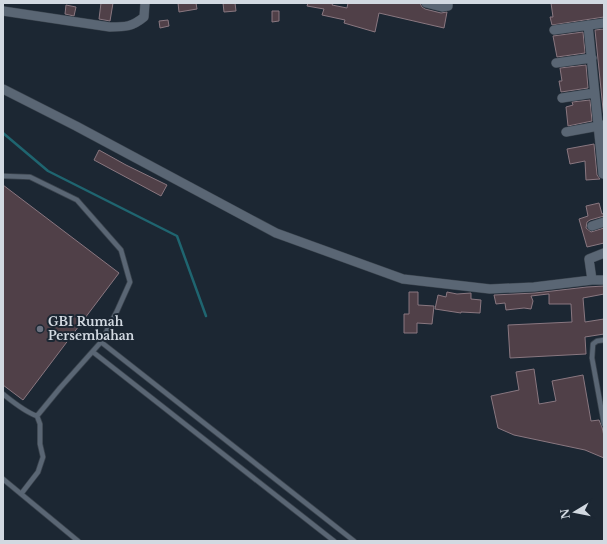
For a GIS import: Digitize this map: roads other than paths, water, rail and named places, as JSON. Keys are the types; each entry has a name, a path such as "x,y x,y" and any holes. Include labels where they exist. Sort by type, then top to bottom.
{"street":[{"path":"3,11 110,27 128,27 137,23 144,17 145,3"},
{"path":"426,3 444,7 448,6 448,3"},
{"path":"554,30 588,24 604,23"},
{"path":"588,24 594,93 601,126 603,174"},
{"path":"556,63 592,58"},
{"path":"3,89 76,126 276,234 403,279 490,288 604,280"},
{"path":"562,98 594,93"},
{"path":"566,132 601,126"},
{"path":"592,226 604,222"},
{"path":"592,280 589,259 604,253"}],"lane":[{"path":"3,176 30,177 77,200 121,250 130,282 101,342 37,416"},
{"path":"604,340 597,341 593,344 592,358 604,424"},
{"path":"101,342 354,541"},
{"path":"93,352 334,541"},
{"path":"3,394 13,402 37,416 40,424 40,444 43,457 38,472 21,494"},
{"path":"3,479 78,541"}],"waterway":[{"path":"3,133 48,171 177,236 206,316"}],"place":[{"name":"GBI Rumah Persembahan","path":"40,329"}]}
